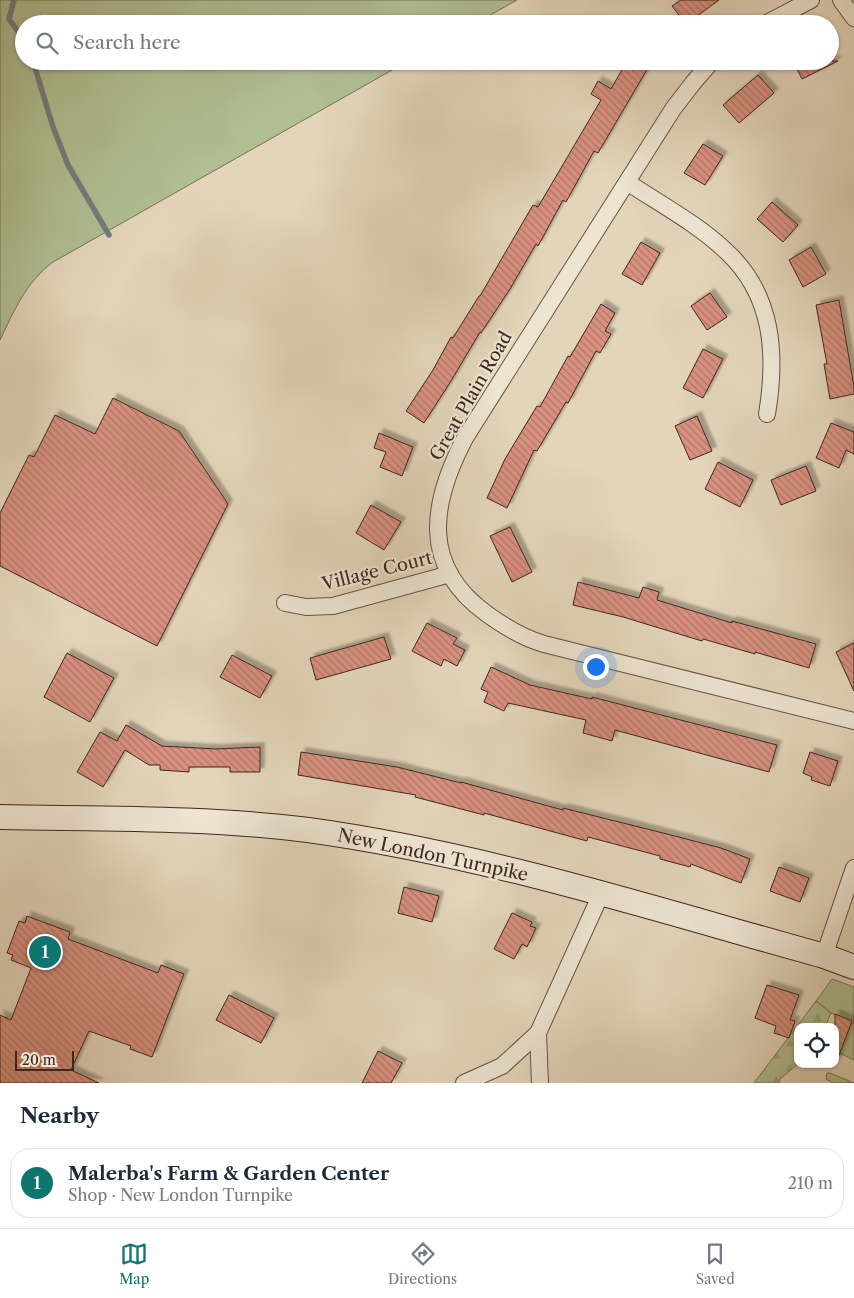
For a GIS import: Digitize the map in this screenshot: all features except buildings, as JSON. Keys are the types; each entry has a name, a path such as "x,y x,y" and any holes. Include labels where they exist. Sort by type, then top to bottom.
{"main road":[{"name":"New London Turnpike","path":"0,817 222,822 306,830 381,842 466,859 601,894 824,956 854,967"}],"street":[{"path":"782,15 811,0"},
{"path":"841,0 854,18"},
{"name":"Great Plain Road","path":"704,70 676,104 469,432 452,464 440,499 438,520 440,547 450,574 467,598 483,612 512,630 535,641 854,721"},
{"path":"627,182 720,245 739,264 754,286 765,310 771,344 771,374 767,414"},
{"name":"Village Court","path":"285,603 306,607 333,606 450,574"},
{"path":"824,956 854,868"},
{"path":"464,1083 502,1066 538,1033 601,894"},
{"path":"538,1033 540,1083"}],"green space":[{"path":"0,0 517,0 490,15 15,15 15,70 392,70 53,262 28,288 0,340"},
{"path":"832,979 854,987 854,1060 839,1053 852,1021 831,1013 816,1001"},
{"path":"816,1001 831,1013 827,1023 799,1023"},
{"path":"794,1030 794,1067 780,1079 779,1083 754,1083"},
{"path":"827,1073 854,1083 833,1083 826,1079"}],"waterway":[{"path":"14,0 9,19 15,27"},
{"path":"36,70 53,127 68,165 109,235"}],"place":[{"name":"Malerba's Farm & Garden Center","path":"45,952"}]}
